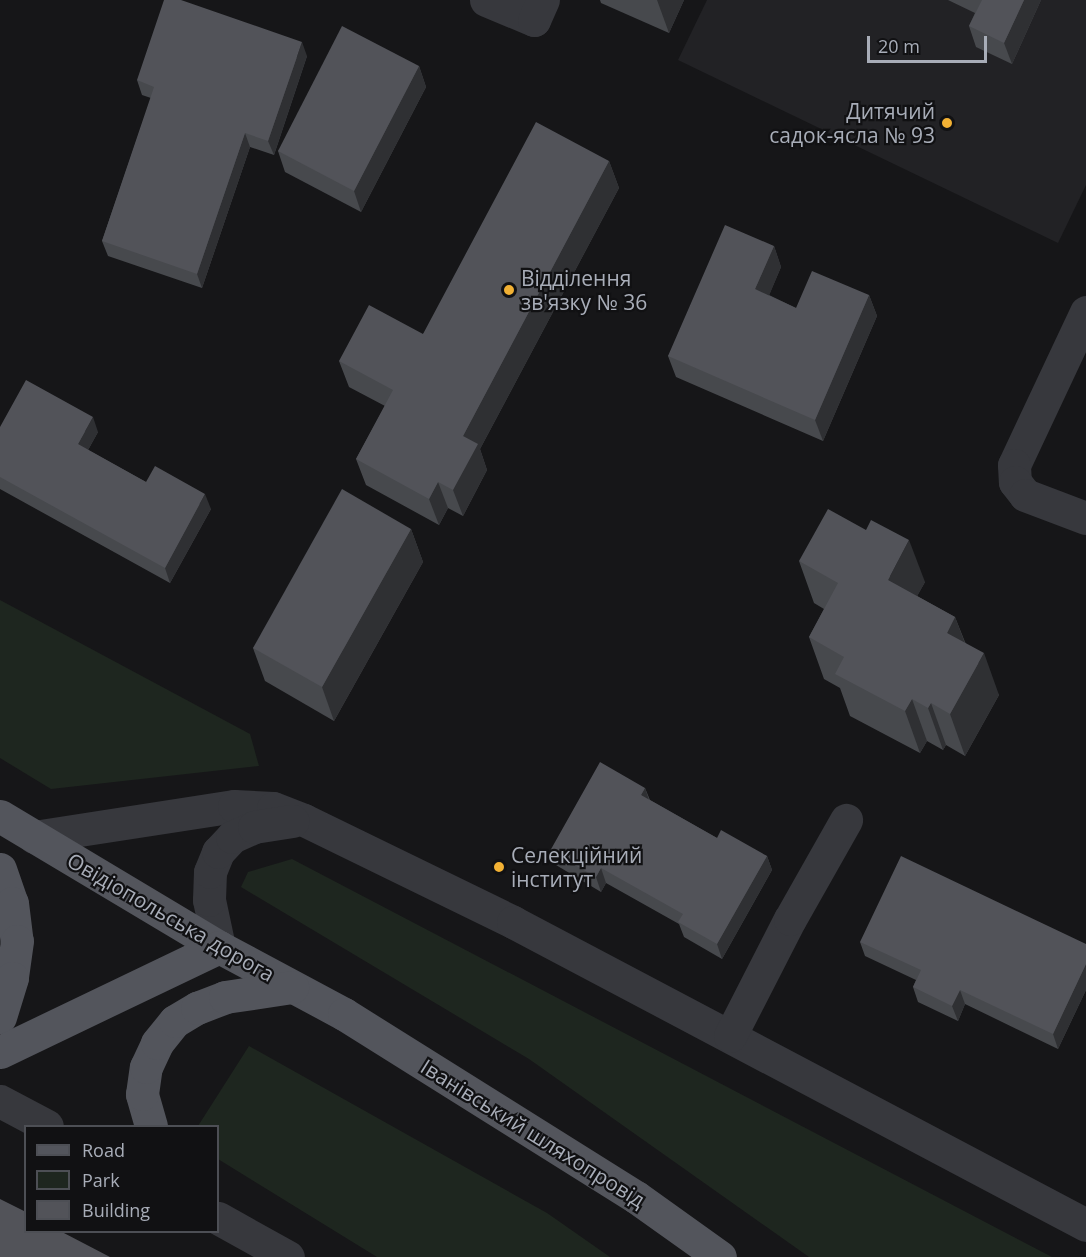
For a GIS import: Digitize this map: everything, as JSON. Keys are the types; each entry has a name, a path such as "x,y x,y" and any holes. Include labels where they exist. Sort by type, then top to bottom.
{"main road":[{"name":"Овідіопольська дорога","path":"0,816 219,947 344,1014"},
{"path":"0,869 12,903 17,941 12,978 0,1017"},
{"path":"0,1052 219,947"},
{"path":"151,1125 142,1094 146,1067 157,1043 175,1021 197,1008 225,997 292,987"},
{"name":"Іванівський шляхопровід","path":"344,1014 636,1197 720,1257"}],"street":[{"path":"486,0 534,20 543,0"},
{"path":"1086,312 1014,465 1015,482 1024,495 1086,518"},
{"path":"34,837 234,806 273,808 304,820 513,922 1086,1225"},
{"path":"219,947 209,900 210,872 218,852 232,837 254,827 304,820"},
{"path":"730,1036 790,919 846,820"},
{"path":"0,1101 45,1125"},
{"path":"219,1219 288,1257"}],"shaded area":[{"name":"Дитячий садок-ясла № 93","path":"707,0 1086,0 1086,185 1058,243 678,60"}],"green space":[{"path":"0,600 250,734 259,766 51,789 0,758"},
{"path":"292,859 1052,1257 809,1257 529,1059 241,887 248,872"},
{"path":"249,1046 547,1213 610,1257 377,1257 219,1160 219,1125 199,1125"}],"building":[{"path":"164,0 181,0 302,42 268,141 245,133 197,274 102,241 154,87 137,80"},
{"path":"982,0 1024,0 1004,43 969,26"},
{"path":"342,26 419,66 354,191 278,151"},
{"path":"536,122 609,161 463,436 478,444 453,490 438,482 429,499 356,459 393,390 339,361 369,305 423,334"},
{"path":"725,225 774,246 755,289 796,308 812,271 869,295 815,420 668,356"},
{"path":"26,380 93,417 78,444 146,482 155,466 205,494 165,568 0,477 0,427"},
{"path":"342,489 411,529 322,687 253,648"},
{"path":"828,509 866,530 871,520 909,540 888,580 955,617 947,633 984,653 950,714 931,703 928,708 912,699 905,711 835,674 844,657 809,637 838,583 799,561"},
{"path":"600,762 645,788 641,795 717,838 721,830 767,856 717,944 678,922 683,914 601,868 596,877 550,851"},
{"path":"901,856 1086,944 1086,964 1053,1034 960,990 952,1006 913,987 921,970 860,942"},
{"path":"0,1199 24,1211 24,1233 64,1233 110,1257 0,1257"}],"place":[{"name":"Дитячий садок-ясла № 93","path":"947,123"},
{"name":"Відділення зв'язку № 36","path":"509,290"},
{"name":"Селекційний інститут","path":"499,867"}]}
